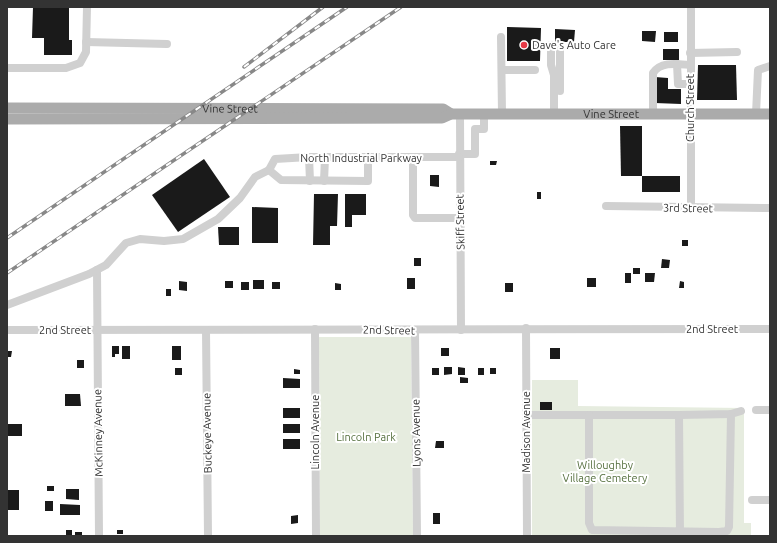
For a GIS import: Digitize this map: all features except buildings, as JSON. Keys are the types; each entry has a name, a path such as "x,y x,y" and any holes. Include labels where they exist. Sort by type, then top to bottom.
{"main road":[{"name":"Vine Street","path":"7,108 443,109 456,114"},
{"name":"Vine Street","path":"7,119 442,118 456,114 770,114"}],"street":[{"path":"7,68 74,66 80,63 86,52 87,7"},
{"name":"Church Street","path":"690,7 691,208"},
{"path":"501,36 502,114"},
{"path":"86,42 166,44"},
{"path":"551,45 551,65 554,75 557,114"},
{"path":"557,114 560,45"},
{"path":"690,53 737,52"},
{"path":"677,64 678,84 690,84"},
{"path":"653,114 653,73 656,68 662,65 690,65"},
{"path":"756,114 758,70 770,66"},
{"path":"502,70 535,70"},
{"name":"Skiff Street","path":"456,114 459,156 461,330"},
{"name":"North Industrial Parkway","path":"270,170 276,159 309,157 413,158 475,154 475,129 484,129 484,114"},
{"path":"309,157 310,181"},
{"path":"324,181 325,158"},
{"path":"7,305 97,270 106,265 126,243 140,239 164,241 183,239 218,219 240,198 255,177 270,170 281,180 368,181 368,158"},
{"path":"413,158 413,215 415,218 460,218"},
{"name":"3rd Street","path":"606,206 770,208"},
{"name":"McKinney Avenue","path":"97,270 96,330 98,536"},
{"name":"2nd Street","path":"7,330 461,330 526,328 770,329"},
{"name":"Madison Avenue","path":"526,328 526,536"},
{"name":"Lincoln Avenue","path":"315,329 316,536"},
{"name":"Buckeye Avenue","path":"206,330 208,536"},
{"name":"Lyons Avenue","path":"415,330 417,536"},
{"path":"756,410 770,410"},
{"path":"526,415 678,415 731,414 741,411"},
{"path":"588,415 589,523 591,528 595,531 679,534 723,532 729,528 731,414"},
{"path":"678,415 679,534"},
{"path":"752,500 770,500"}],"green space":[{"name":"Lincoln Park","path":"319,337 411,337 413,536 320,536"},
{"name":"Willoughby Village Cemetery","path":"532,380 578,380 578,406 744,408 744,523 751,523 751,536 532,536"}],"railway":[{"path":"244,67 323,7"},
{"path":"7,238 347,7"},
{"path":"7,273 401,7"}],"place":[{"name":"Dave's Auto Care","path":"524,45"}]}
